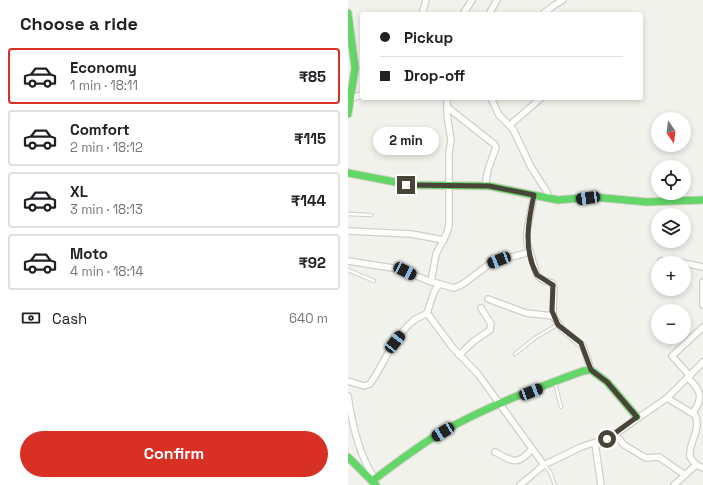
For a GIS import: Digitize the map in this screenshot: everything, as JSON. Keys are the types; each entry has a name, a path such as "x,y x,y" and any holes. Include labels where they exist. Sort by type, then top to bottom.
{"main road":[{"path":"348,13 351,57 355,76 348,114"},
{"path":"348,173 411,185 484,186 564,201 593,197 662,202 703,200"},
{"path":"348,457 374,482 422,445 447,430 499,404 583,371 591,370 607,382 637,417"}],"street":[{"path":"423,12 426,0"},
{"path":"464,12 472,0"},
{"path":"490,12 497,0"},
{"path":"546,12 563,0"},
{"path":"352,98 360,96"},
{"path":"431,282 436,254 444,240 449,225 448,153 451,140 447,100"},
{"path":"492,100 499,115 510,125 531,167 547,192 549,198"},
{"path":"510,125 538,100"},
{"path":"447,107 496,147 484,186"},
{"path":"534,195 527,231 527,239 537,275 553,285 553,316 558,325 583,346 591,370"},
{"path":"348,231 412,234 444,240"},
{"path":"348,261 400,269 431,282 456,288 491,263 530,252"},
{"path":"691,264 703,267"},
{"path":"703,282 703,305"},
{"path":"348,381 364,386 370,384 388,350 415,319 427,313 434,292 439,284"},
{"path":"488,299 526,313 553,316"},
{"path":"459,355 474,341 490,330 491,324 481,308"},
{"path":"427,313 459,355 478,374 544,464"},
{"path":"694,414 702,402 702,394 672,356 703,327"},
{"path":"520,485 544,464 615,434 637,417 667,398 703,362"},
{"path":"348,396 350,420 374,482"},
{"path":"667,398 703,419"},
{"path":"694,414 698,426 689,454 692,461 696,465 703,468"},
{"path":"615,434 624,445 646,458 659,457 685,475"},
{"path":"595,443 601,485"},
{"path":"495,452 517,461 522,460 532,449"},
{"path":"674,485 696,465"}],"lane":[{"path":"348,214 371,215"},
{"path":"348,270 374,281"},
{"path":"515,354 535,338 558,325"},
{"path":"555,383 561,407"},
{"path":"544,464 550,472 555,485"}],"traffic: fast":[{"path":"348,13 355,68 348,114"},
{"path":"348,173 411,185 489,186 558,200 593,197 647,202 703,200"},
{"path":"372,481 424,443 476,414 511,398 583,371 591,370 607,382 637,417"},
{"path":"348,457 376,485"}],"route":[{"path":"406,185 489,186 534,195 527,231 527,242 537,275 543,280 549,281 553,285 553,316 562,330 581,343 591,370 612,387 637,417 607,439"}]}
